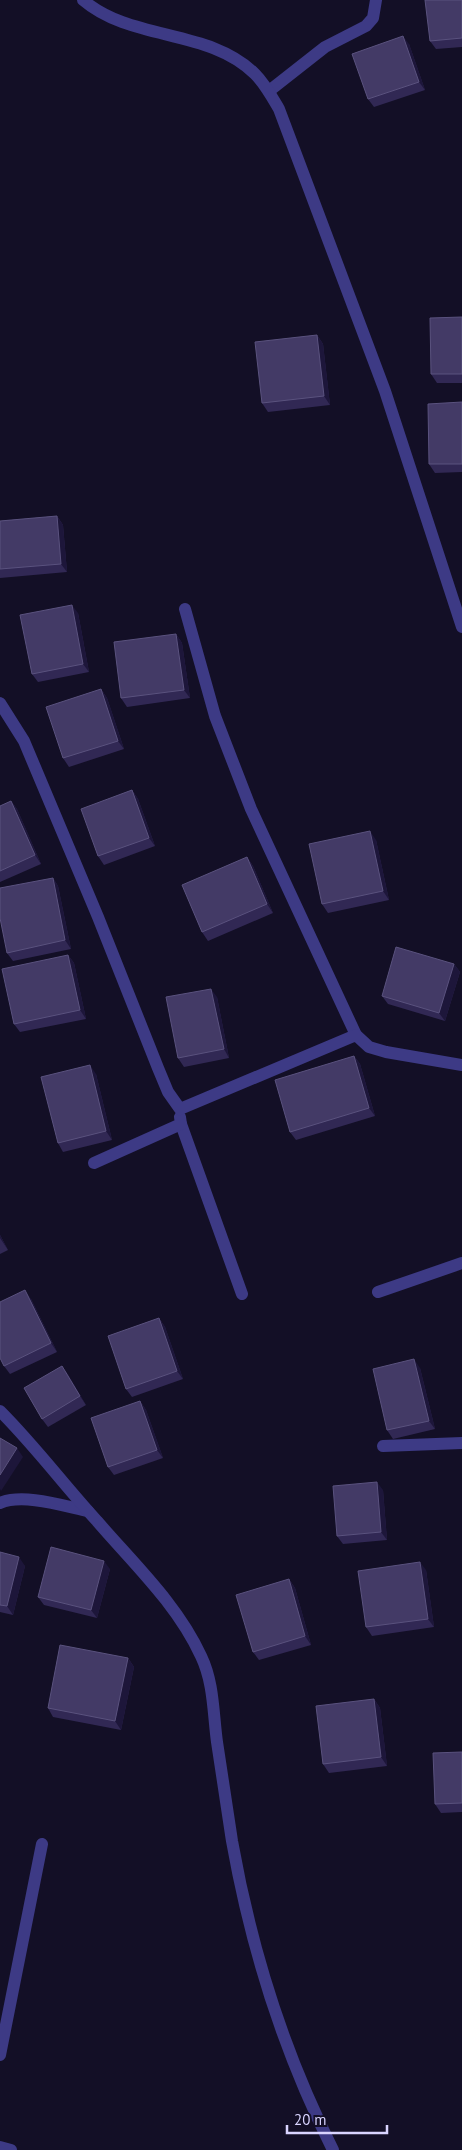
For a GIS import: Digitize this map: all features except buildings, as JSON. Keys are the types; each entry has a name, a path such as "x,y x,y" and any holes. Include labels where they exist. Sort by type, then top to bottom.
{"street":[{"path":"83,0 97,12 119,21 209,47 232,58 255,74 269,92 279,109 385,391 462,627"},
{"path":"269,92 325,47 366,26 373,18 376,0"},
{"path":"184,609 214,716 251,809 356,1035 369,1047 378,1050 462,1065"},
{"path":"0,703 24,741 98,917 168,1092 180,1109 181,1124 242,1294"},
{"path":"180,1109 356,1035"},
{"path":"94,1163 181,1124"},
{"path":"378,1292 462,1263"},
{"path":"0,1411 183,1621 202,1658 212,1693 232,1841 246,1909 278,2019 304,2089 333,2150"},
{"path":"383,1446 462,1443"},
{"path":"0,1503 7,1500 37,1501 88,1511"},
{"path":"0,2055 42,1844"},
{"path":"0,2147 11,2150"}]}
